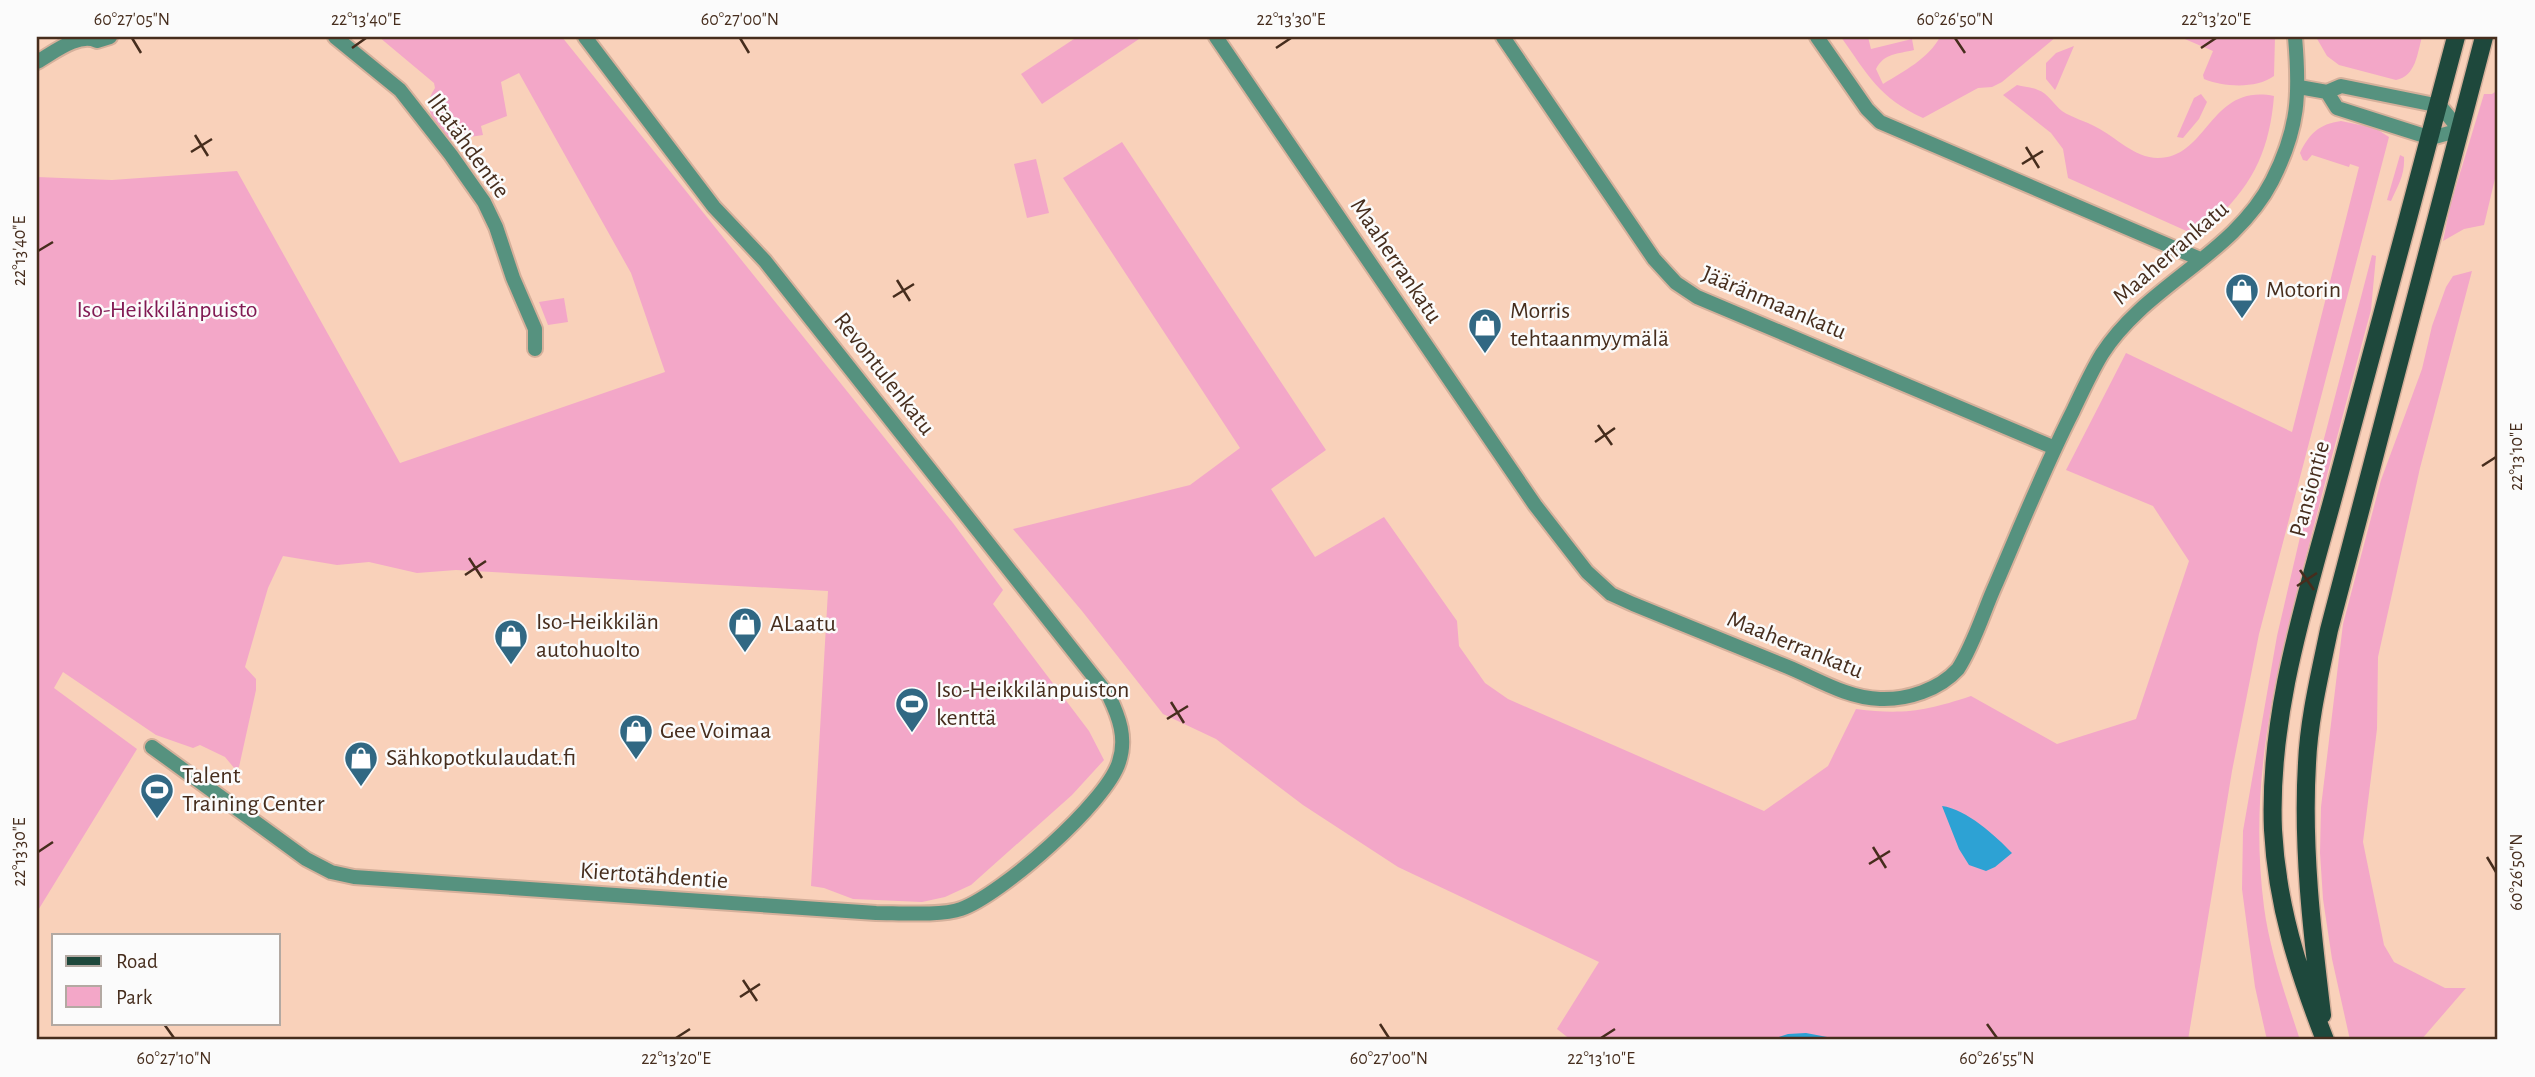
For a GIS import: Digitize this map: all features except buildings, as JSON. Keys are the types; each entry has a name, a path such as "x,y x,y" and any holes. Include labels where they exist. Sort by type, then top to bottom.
{"main road":[{"name":"Pansiontie","path":"2325,1040 2295,960 2279,893 2273,828 2273,765 2278,720 2298,628 2440,106 2456,37"},
{"name":"Pansiontie","path":"2325,1040 2316,967 2306,826 2310,727 2329,630 2484,37"}],"street":[{"path":"37,62 80,39 89,37 102,41 110,37"},
{"name":"Iltatähdentie","path":"335,37 400,90 484,202 534,329 535,349"},
{"name":"Revontulenkatu","path":"585,37 714,207 774,271 1034,603 1093,674 1109,696 1122,724 1122,750"},
{"name":"Maaherrankatu","path":"1216,37 1574,559 1611,594 1858,696 1890,699 1939,685 1951,676 1962,662 2055,448 2101,356 2121,327 2146,303 2235,229 2251,212 2271,183 2288,145 2295,121 2299,87 2295,37"},
{"name":"Jääränmaankatu","path":"1503,37 1654,259 1676,284 1696,298 1839,355 2055,448"},
{"path":"1817,37 1867,109 1880,122 2200,260"},
{"path":"2299,87 2327,92 2342,86 2440,106 2460,130 2431,138 2337,108 2327,92"},
{"name":"Kiertotähdentie","path":"152,747 306,859 331,872 354,877 876,913 958,910 984,898 1044,849 1102,793 1115,773 1122,750"}],"green space":[{"name":"Iso-Heikkilänpuisto","path":"379,37 562,37 953,523 1003,590 993,604 1089,731 1104,760 1072,795 971,885 945,897 922,902 853,899 811,886 828,591 456,570 417,573 369,562 337,565 283,556 268,588 245,667 256,679 256,690 239,767 235,769 225,757 200,745 193,748 156,735 63,672 54,688 137,749 37,912 37,177 112,180 237,171 400,463 665,372 631,273 519,73 501,82 507,116 481,126 483,135 450,140 435,122 429,109 434,83"},
{"path":"1077,37 1142,37 1042,104 1021,74"},
{"path":"1841,37 1868,37 1871,49 1912,39 1914,50 1892,55 1879,64 1876,69 1883,84 1922,58 1940,37 2056,37 2002,82 1992,87 1978,88 1923,118 1885,94"},
{"path":"2180,37 2275,37 2274,76 2249,85 2221,84 2204,79 2203,75 2213,51"},
{"path":"2316,37 2422,37 2412,69 2403,78 2396,80 2339,65 2327,56"},
{"path":"2074,46 2055,90 2046,79 2046,63 2056,53"},
{"path":"2017,85 2042,92 2066,113 2096,127 2133,151 2158,158 2175,155 2188,146 2222,110 2236,100 2253,95 2274,96 2269,131 2251,177 2231,204 2212,223 2203,230 2191,233 2068,178 2063,149 2051,133 2003,95"},
{"path":"2498,90 2498,166 2484,225 2464,229 2443,241 2450,206 2484,94 2492,94"},
{"path":"2201,94 2207,102 2199,119 2183,138 2177,137 2194,98"},
{"path":"2341,121 2375,128 2389,137 2259,634 2232,771 2188,1040 1571,1040 1557,1029 1599,962 1398,867 1303,805 1216,739 1163,714 1013,529 1190,485 1240,448 1063,178 1122,142 1326,450 1271,489 1315,557 1384,517 1457,621 1459,646 1485,683 1508,699 1764,811 1828,766 1856,709 1887,712 1914,710 1971,696 2057,744 2136,719 2189,561 2153,506 2066,470 2126,353 2292,432 2359,167 2350,164 2349,167 2312,155 2307,161 2303,160 2300,153 2316,131"},
{"path":"2400,155 2404,157 2403,169 2391,201 2387,200"},
{"path":"1036,159 1049,213 1027,218 1014,164"},
{"path":"2372,255 2376,256 2371,310 2284,644 2267,730 2259,816 2264,907 2274,958 2300,1040 2267,1040 2255,987 2242,889 2243,831 2277,636 2314,477"},
{"path":"2472,271 2420,468 2378,657 2377,729 2363,842 2384,945 2394,962 2445,988 2466,988 2421,1040 2350,1040 2332,959 2323,899 2320,853 2321,807 2343,624 2381,480 2422,369 2432,326 2446,287 2453,276"},
{"path":"564,298 568,322 548,325 539,302"}],"water":[{"path":"1942,806 1970,818 1989,831 2012,853 1986,871 1969,865 1959,849"},
{"path":"1806,1033 1843,1040 1770,1040 1788,1034"}],"place":[{"name":"Motorin","path":"2242,320"},
{"name":"Morris tehtaanmyymälä","path":"1485,355"},
{"name":"ALaatu","path":"745,654"},
{"name":"Iso-Heikkilän autohuolto","path":"511,666"},
{"name":"Iso-Heikkilänpuiston kenttä","path":"912,734"},
{"name":"Gee Voimaa","path":"636,761"},
{"name":"Sähkopotkulaudat.fi","path":"361,788"},
{"name":"Talent Training Center","path":"157,820"}]}
